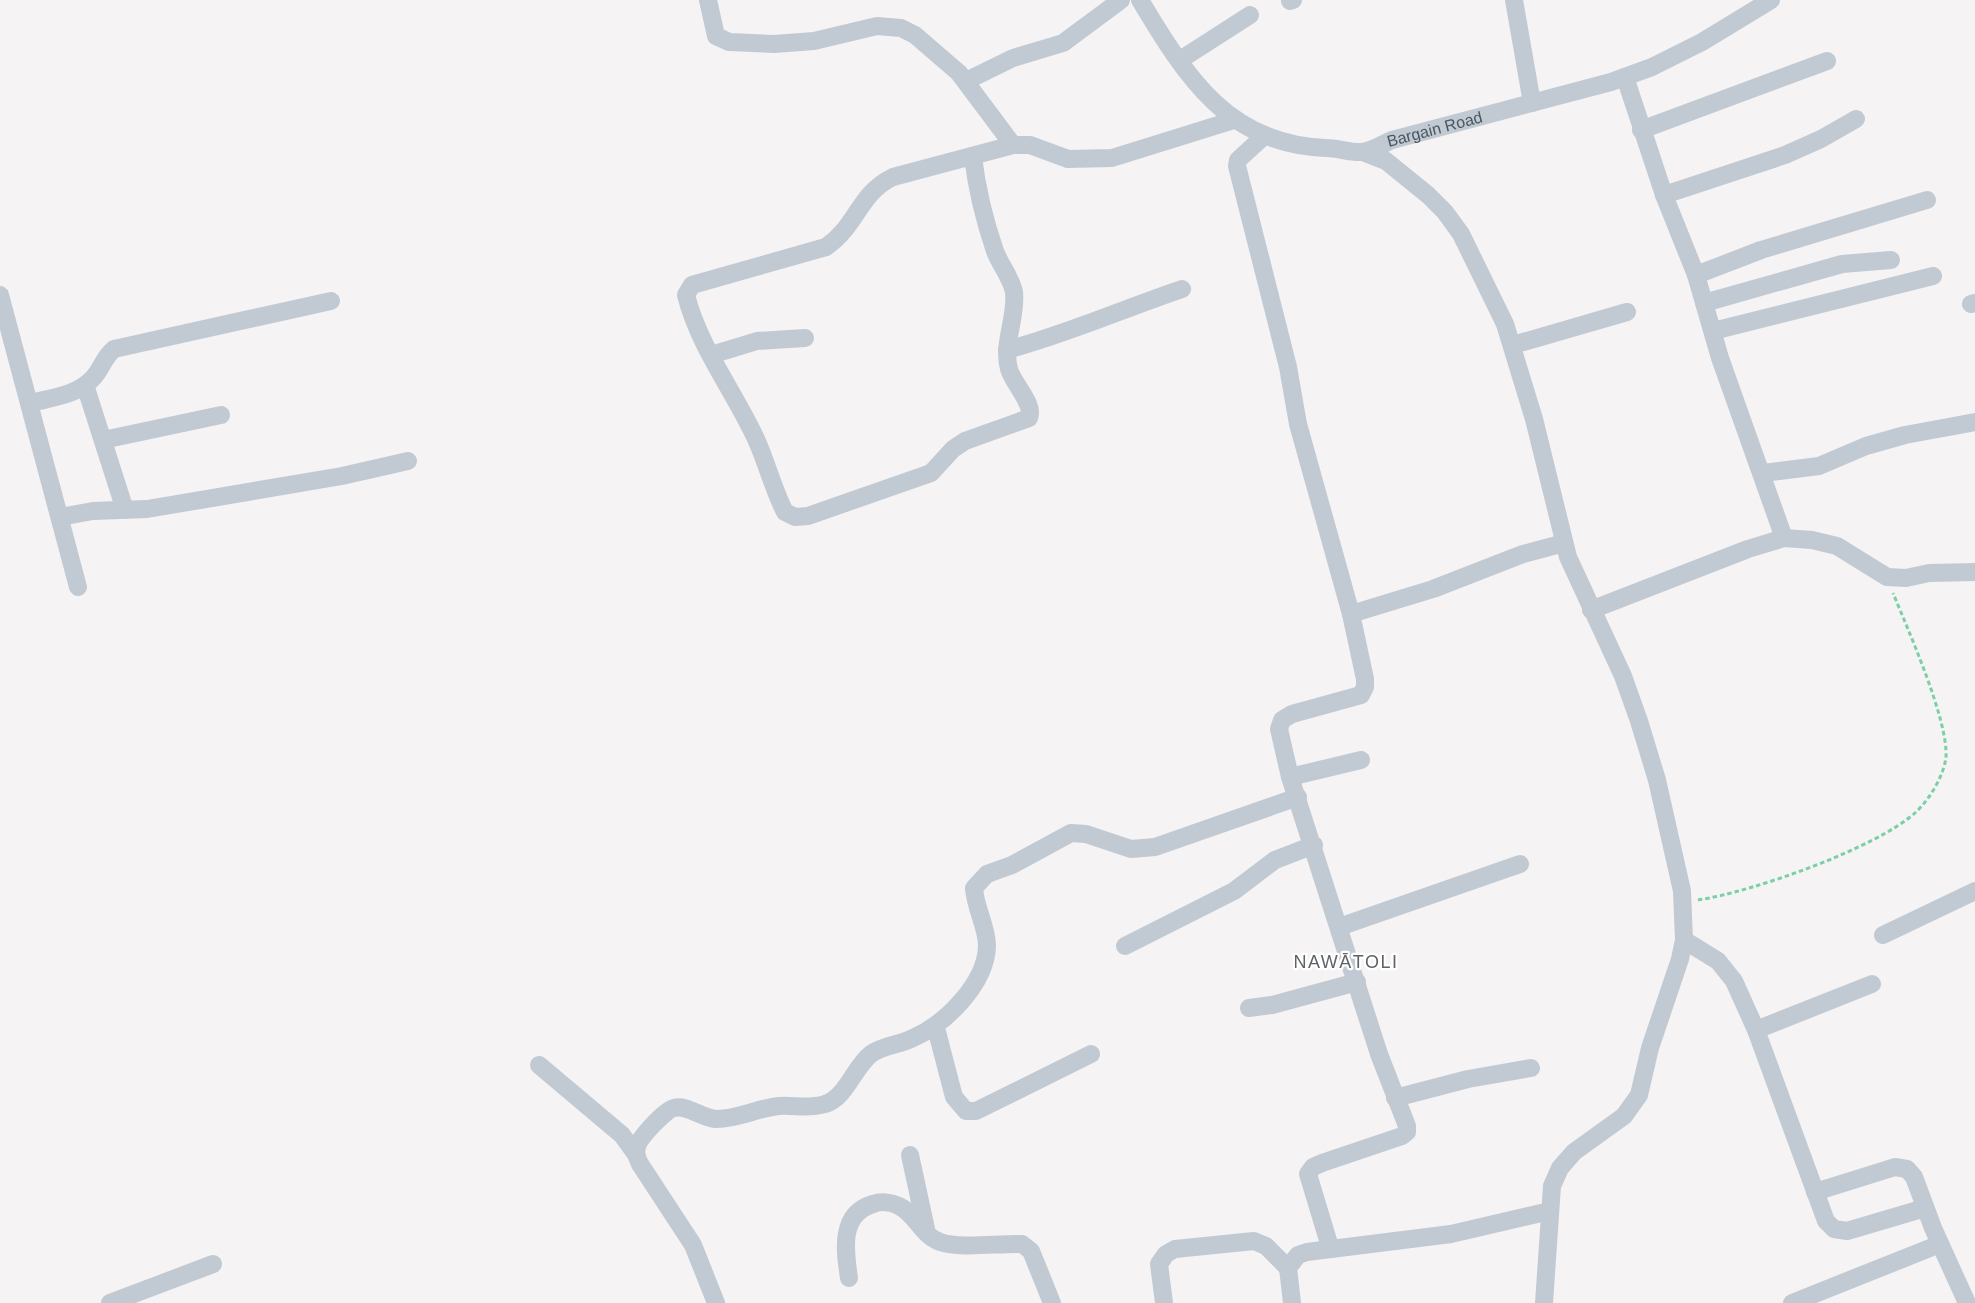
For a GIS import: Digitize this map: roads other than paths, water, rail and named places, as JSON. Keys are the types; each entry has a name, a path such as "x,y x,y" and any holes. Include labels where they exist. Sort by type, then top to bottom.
{"street":[{"path":"708,0 713,28 721,40 774,44 814,41 862,28 890,26 915,35 947,61 966,81 1013,145"},
{"path":"966,81 1013,58 1063,43 1121,0"},
{"name":"Bargain Road","path":"1140,0 1179,60 1209,98 1234,120 1263,137 1301,147 1363,152 1392,141 1652,67 1702,42 1772,0"},
{"path":"1514,0 1532,103"},
{"path":"1179,60 1250,15"},
{"path":"1641,130 1827,61"},
{"path":"1625,76 1641,130 1696,275 1784,538"},
{"path":"1664,195 1785,155 1821,139 1856,119"},
{"path":"973,157 977,196 984,220 1014,293 1007,350 1010,371 1029,406 1031,413 1029,418 965,441 953,449 931,472 808,516 795,517 785,512 757,441 711,355 689,306 687,295 692,285 826,247 841,237 868,194 878,185 893,177 1013,145 1030,145 1068,159 1112,158 1234,120"},
{"path":"1263,137 1238,160 1237,166 1288,367 1298,424 1351,614 1365,687 1360,695 1352,699 1303,710 1282,720 1279,729 1280,739 1290,777 1407,1132 1371,1148 1322,1163 1313,1167 1308,1174 1330,1247"},
{"path":"1363,152 1386,161 1445,212 1461,234 1482,275 1513,345 1564,543 1591,610 1623,675 1639,721 1659,790 1683,903 1684,940 1639,1095 1624,1116 1574,1152 1560,1168 1552,1186 1544,1303"},
{"path":"1696,275 1761,250 1928,200"},
{"path":"1704,303 1842,264 1892,260"},
{"path":"1713,331 1933,276"},
{"path":"1007,350 1091,324 1118,311 1182,289"},
{"path":"0,296 31,404 78,587"},
{"path":"31,404 72,392 85,384 100,370 104,357 114,349 331,301"},
{"path":"1513,345 1627,312"},
{"path":"711,355 757,341 805,338"},
{"path":"85,384 126,510"},
{"path":"103,440 221,416"},
{"path":"1763,473 1819,466 1866,446 1905,435 1975,422"},
{"path":"60,517 93,511 147,509 331,477 408,461"},
{"path":"1591,610 1748,549 1784,538 1812,540 1837,546 1887,577 1906,578 1929,573 1975,572"},
{"path":"1351,614 1432,589 1523,554 1564,543"},
{"path":"1290,777 1361,760"},
{"path":"636,1153 637,1144 651,1127 667,1110 676,1107 715,1119 781,1106 809,1107 827,1104 838,1095 871,1054 936,1028 954,1010 982,967 987,946 983,925 975,906 975,888 987,874 1012,865 1071,833 1086,834 1131,849 1155,847 1298,797"},
{"path":"1125,946 1234,891 1275,860 1314,845"},
{"path":"1339,927 1520,864"},
{"path":"1883,934 1975,891"},
{"path":"1684,940 1718,961 1734,981 1755,1030 1826,1221 1834,1229 1847,1231 1925,1208"},
{"path":"1249,1008 1272,1005 1357,982"},
{"path":"1755,1030 1872,984"},
{"path":"936,1028 954,1097 966,1111 976,1111 1091,1054"},
{"path":"538,1065 622,1136 636,1153 640,1164 693,1245 716,1303"},
{"path":"1395,1098 1468,1079 1531,1068"},
{"path":"910,1155 927,1235"},
{"path":"1815,1192 1896,1167 1907,1169 1914,1177 1940,1244 1969,1303 1975,1301"},
{"path":"849,1278 845,1252 846,1233 853,1216 864,1207 884,1202 899,1206 912,1215 927,1235 952,1244 1022,1244 1034,1257 1052,1303"},
{"path":"1288,1268 1298,1255 1330,1247 1451,1234 1550,1211"},
{"path":"1164,1303 1159,1264 1166,1254 1175,1250 1254,1241 1266,1246 1288,1268 1292,1303"},
{"path":"1792,1303 1940,1244"},
{"path":"110,1303 213,1264"}],"district":[{"name":"NAWĀTOLI","path":"1346,962"}]}
